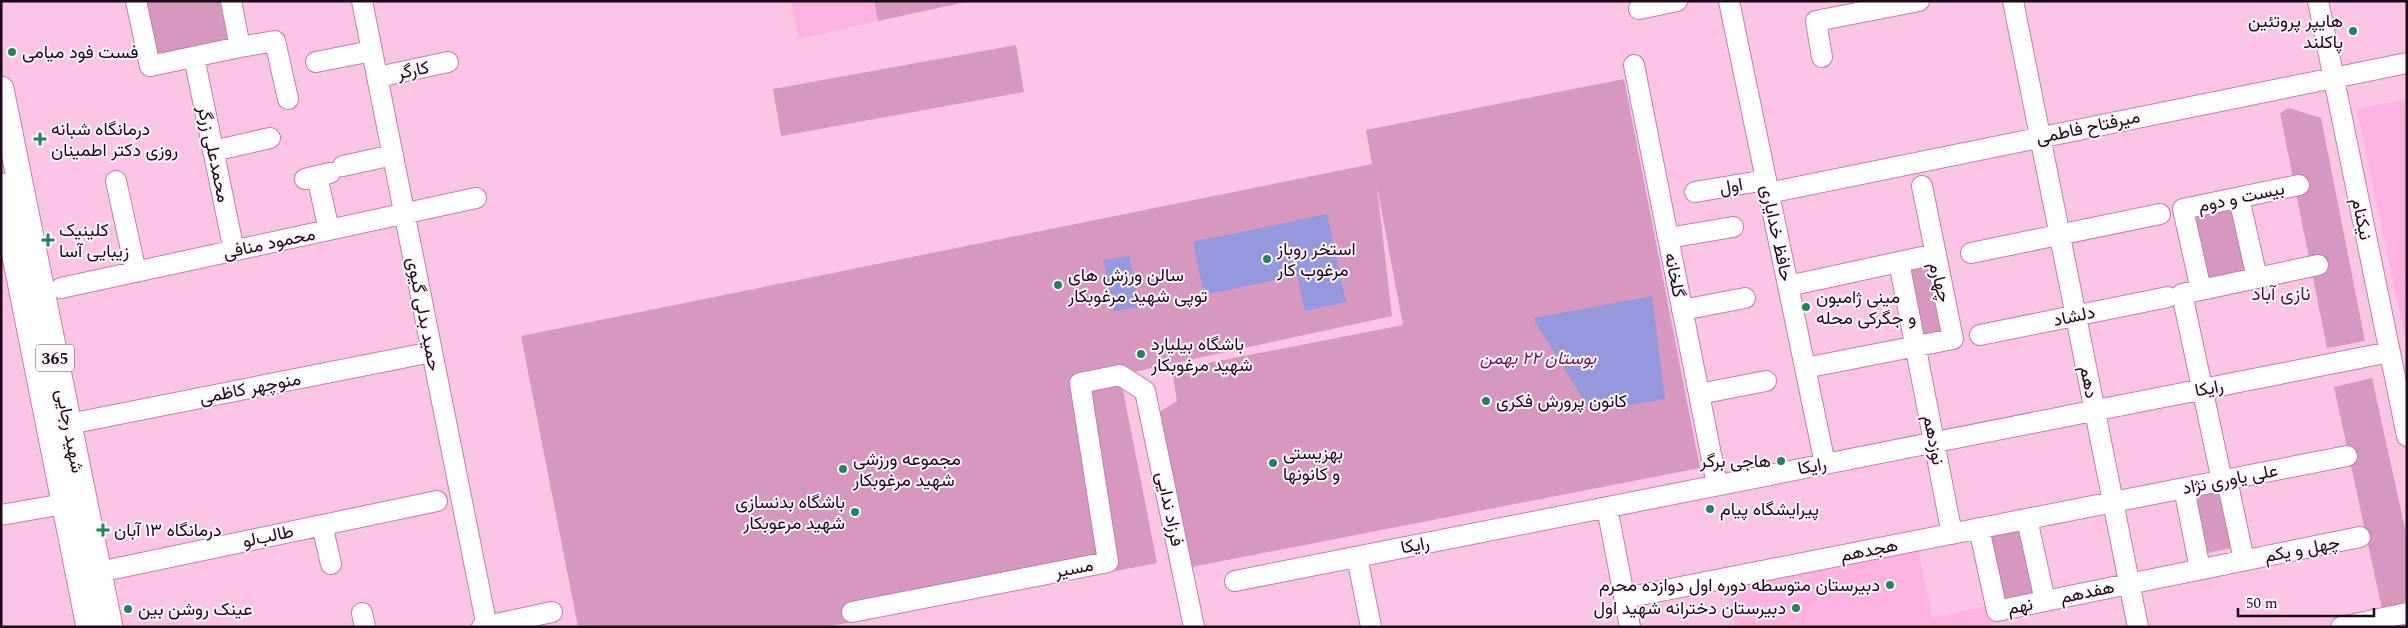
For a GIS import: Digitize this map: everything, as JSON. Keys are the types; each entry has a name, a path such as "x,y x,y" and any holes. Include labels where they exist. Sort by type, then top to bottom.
{"main road":[{"name":"شهید رجایی","path":"1,89 110,627"},
{"name":"شهید رجایی","path":"1,186 88,627"}],"street":[{"path":"136,1 150,66 275,41 288,99"},
{"path":"231,1 240,47"},
{"name":"حمید بدلی گیوی","path":"362,1 485,626"},
{"path":"1639,9 1678,1"},
{"name":"حافظ خدایاری","path":"1729,1 1825,464"},
{"path":"1822,57 1816,21 1919,1"},
{"name":"دهم","path":"2013,1 2138,627"},
{"name":"نیکنام","path":"2318,1 2407,436"},
{"path":"316,62 372,51"},
{"name":"محمدعلی زرگر","path":"194,57 234,251"},
{"name":"کارگر","path":"378,77 448,62"},
{"name":"میرفتاح فاطمی","path":"1767,186 2040,137 2407,63"},
{"name":"گلخانه","path":"1634,65 1717,485"},
{"path":"213,151 270,138"},
{"path":"329,230 317,176 306,179 336,169 393,155"},
{"path":"116,181 136,272"},
{"name":"بیست و دوم","path":"2201,290 2183,209 2299,185"},
{"name":"اول","path":"1695,192 1767,186"},
{"path":"1922,186 1936,254"},
{"name":"محمود منافی","path":"61,288 476,198"},
{"path":"2240,198 2257,278"},
{"path":"1971,252 2160,214"},
{"path":"1668,238 1733,227"},
{"name":"چهارم","path":"1936,254 1953,339 1915,346 1899,262 1936,254"},
{"path":"1788,286 1899,262"},
{"path":"2129,583 2244,560 2202,389 2182,294 2318,265"},
{"name":"دلشاد","path":"1980,335 2168,297"},
{"path":"1682,310 1745,298"},
{"path":"1805,368 1915,346"},
{"name":"نوزدهم","path":"1915,346 1952,534"},
{"name":"منوچهر کاظمی","path":"69,424 432,352"},
{"name":"رایکا","path":"1235,581 2390,352"},
{"name":"مسیر","path":"852,612 1108,562 1080,383 1120,375 1144,391"},
{"path":"1699,394 1766,381"},
{"name":"فرزاد ندایی","path":"1144,391 1194,627"},
{"name":"علی یاوری نژاد","path":"2113,502 2347,456"},
{"path":"2184,488 2200,569"},
{"name":"طالب‌لو","path":"99,572 437,501"},
{"name":"هجدهم","path":"1625,598 2113,502"},
{"path":"1,516 64,504"},
{"path":"1607,507 1630,627"},
{"name":"نهم","path":"1979,528 1997,611 2045,601 2028,519"},
{"path":"322,525 331,564"},
{"name":"چهل و یکم","path":"2244,560 2360,537"},
{"path":"1357,557 1371,627"},
{"name":"هفدهم","path":"2045,601 2129,583"},
{"path":"485,626 552,612"},
{"path":"2341,627 2407,614"}],"shaded area":[{"path":"791,1 874,1 878,21 799,39"},
{"path":"2407,99 2407,347 2357,109"},
{"path":"1918,549 1932,618 1988,606 1992,627 1735,627 1727,589"}],"green space":[{"path":"136,1 230,1 239,47 148,65"},
{"path":"874,1 971,1 878,21"},
{"path":"1016,45 1024,92 781,136 773,89"},
{"name":"مجموعه ورزشی شهید مرغوبکار","path":"1624,79 1700,468 1186,568 1156,414 1177,401 1172,370 1403,325 1377,187 1392,316 1120,375 1157,563 826,627 578,627 521,336 1372,164 1366,130"},
{"path":"2289,108 2321,118 2365,341 2327,348 2280,113"},
{"path":"2234,206 2247,272 2205,281 2192,214"},
{"path":"1935,263 1949,334 1921,339 1907,269"},
{"path":"2372,378 2407,538 2407,604 2382,609 2334,387"},
{"path":"2225,488 2237,547 2202,554 2190,495"},
{"path":"2026,525 2041,597 1998,606 1982,534"}],"water":[{"name":"استخر روباز مرغوب کار","path":"1327,214 1346,302 1305,311 1297,275 1204,295 1193,242"},
{"path":"1129,256 1140,307 1114,311 1103,260"},
{"path":"1652,296 1665,399 1591,412 1533,318"}],"place":[{"name":"هایپر پروتئین پاکلند","path":"2353,31"},
{"name":"فست فود میامی","path":"12,52"},
{"name":"درمانگاه شبانه روزی دکتر اطمینان","path":"40,139"},
{"name":"کلینیک زیبایی آسا","path":"48,240"},
{"name":"استخر روباز مرغوب کار","path":"1267,259"},
{"name":"سالن ورزش های توپی شهید مرغوبکار","path":"1058,285"},
{"name":"مینی ژامبون و جگرکی محله","path":"1806,307"},
{"name":"باشگاه بیلیارد شهید مرغوبکار","path":"1141,354"},
{"name":"کانون پرورش فکری","path":"1486,401"},
{"name":"هاجی برگر","path":"1781,461"},
{"name":"بهزیستی و کانونها","path":"1273,463"},
{"name":"مجموعه ورزشی شهید مرغوبکار","path":"843,469"},
{"name":"پیرایشگاه پیام","path":"1710,509"},
{"name":"باشگاه بدنسازی شهید مرعوبکار","path":"855,512"},
{"name":"درمانگاه ۱۳ آبان","path":"103,530"},
{"name":"دبیرستان متوسطه دوره اول دوازده محرم","path":"1890,585"},
{"name":"دبيرستان دخترانه شهید اول","path":"1796,608"},
{"name":"عینک روشن بین","path":"128,609"}],"district":[{"name":"نازی آباد","path":"2281,293"}],"park label":[{"name":"بوستان ۲۲ بهمن","path":"1538,358"}]}
